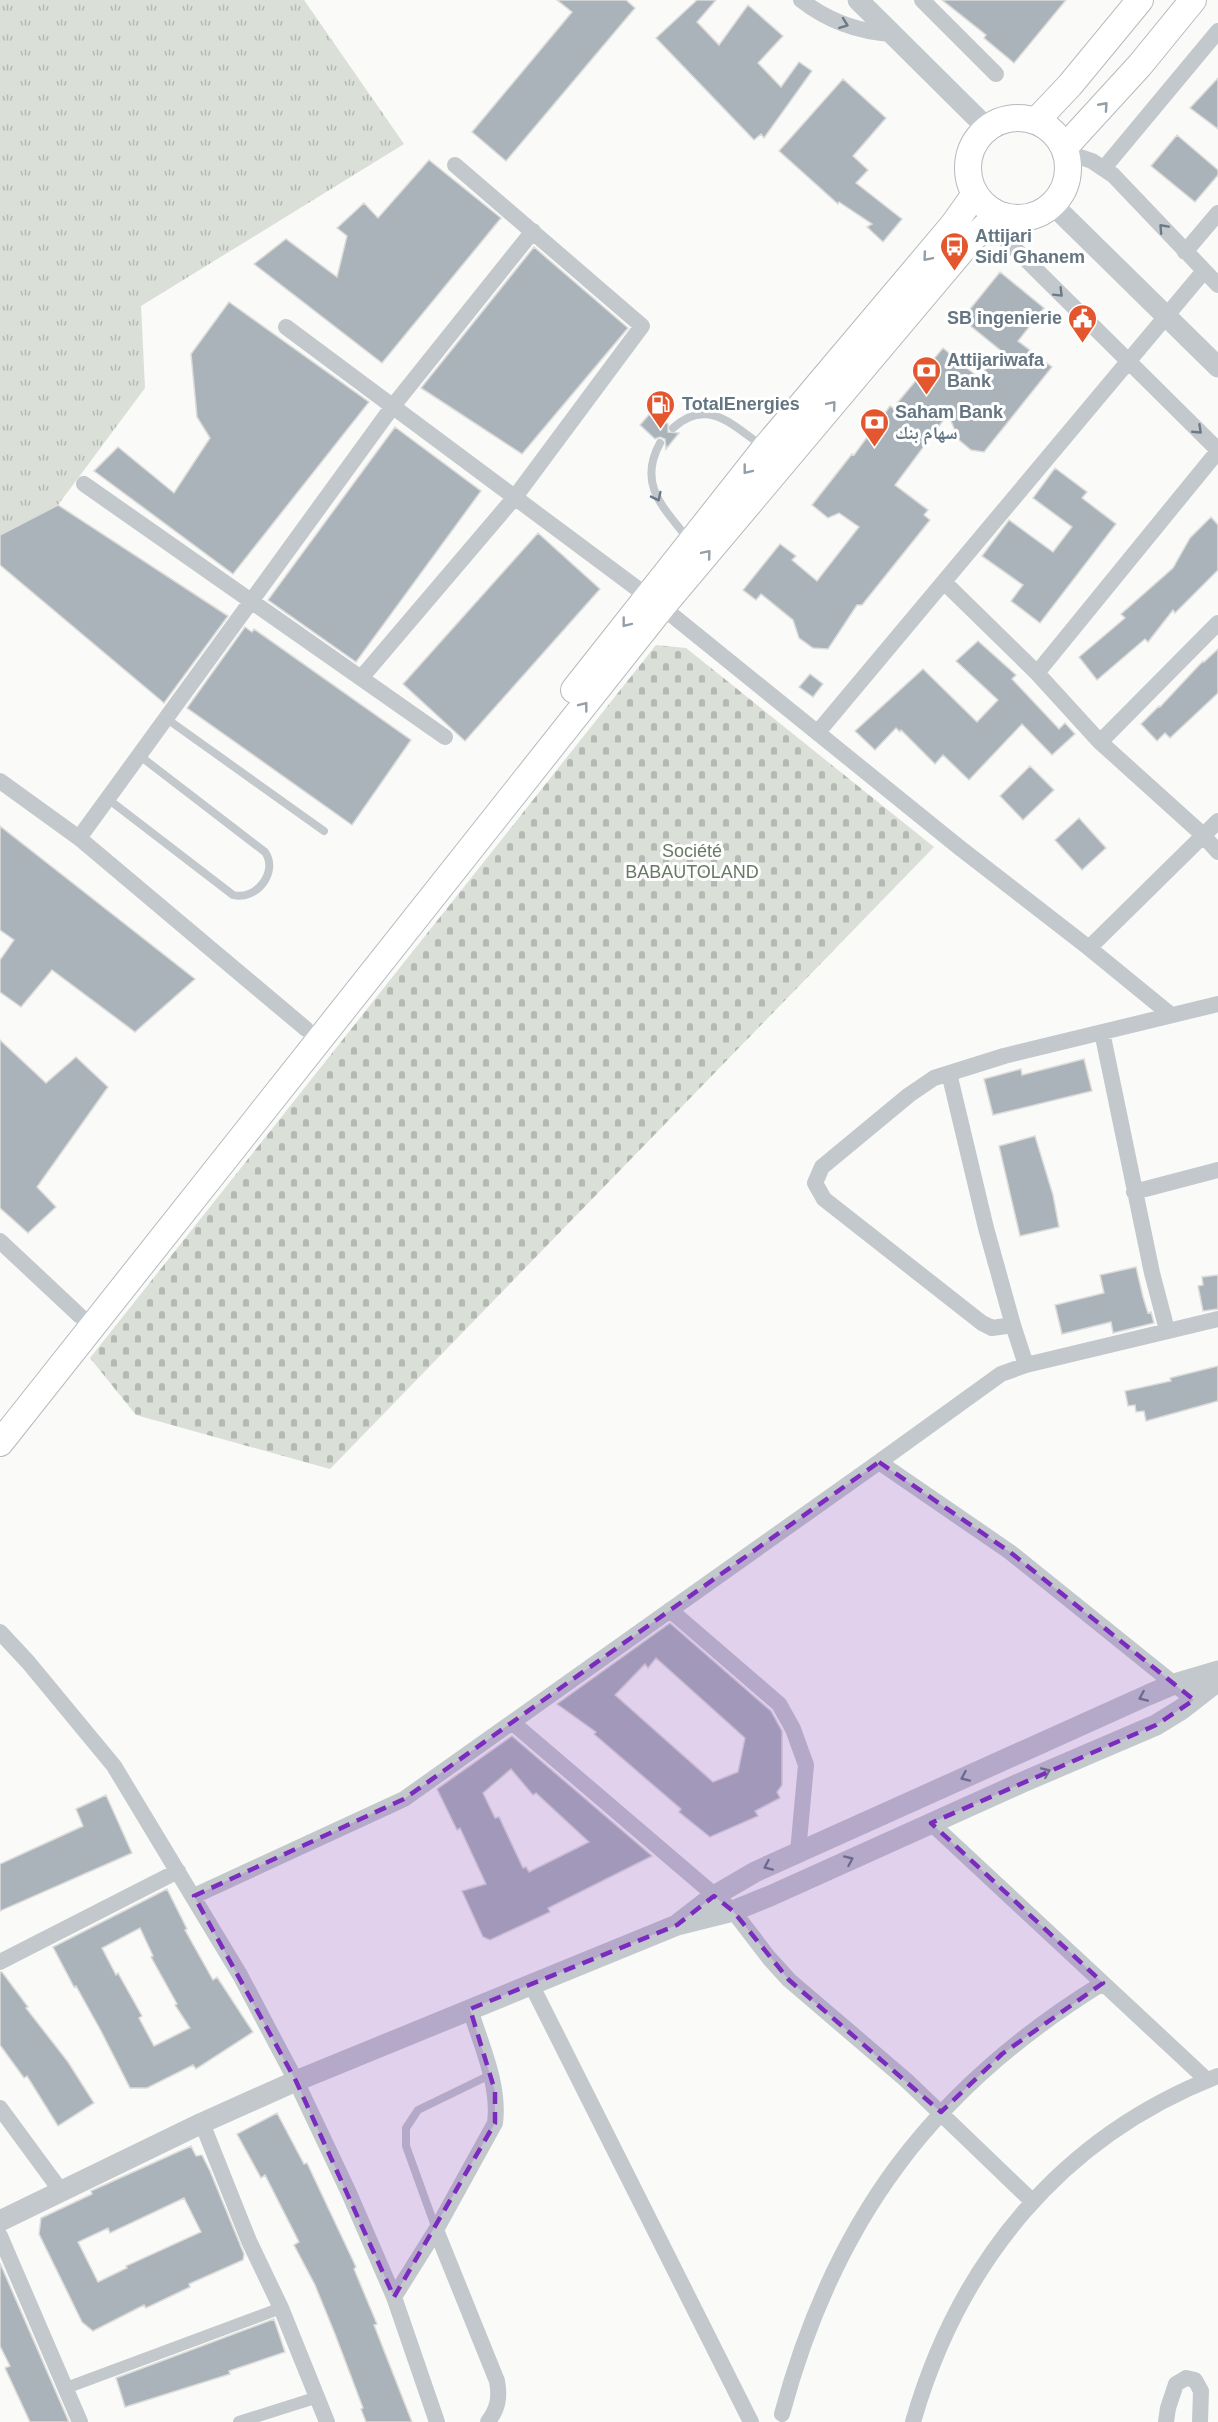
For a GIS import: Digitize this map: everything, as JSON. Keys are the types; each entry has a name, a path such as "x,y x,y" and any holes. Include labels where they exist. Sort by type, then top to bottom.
{"main road":[{"path":"1036,121 1070,86 1140,0"},
{"path":"1065,150 1140,65 1192,0"},
{"path":"0,1418 306,1029 655,602 969,242 993,218 1026,217 1052,204 1065,185 1067,174 1065,150 1053,132 1036,121 1026,118 1005,119 987,128 972,147 969,159 970,183 975,194 989,209 993,218"},
{"path":"0,1443 655,602 691,542 765,448 953,225 975,194"}],"street":[{"path":"801,0 845,26 892,34"},
{"path":"858,0 987,128"},
{"path":"922,0 996,74"},
{"path":"1104,168 1218,31"},
{"path":"1065,150 1104,168 1218,285"},
{"path":"361,678 515,497 642,326 455,165"},
{"path":"1052,204 1218,367"},
{"path":"1185,252 1218,213"},
{"path":"993,218 1128,362 1218,450 1037,673"},
{"path":"79,838 393,406 533,231"},
{"path":"818,732 1204,271"},
{"path":"286,327 655,602 1171,1015"},
{"path":"84,484 445,737"},
{"path":"944,582 1037,673 1100,742 1202,834 1218,852"},
{"path":"1100,742 1218,623"},
{"path":"0,781 79,838 306,1029"},
{"path":"1089,948 1202,834 1218,821"},
{"path":"1013,1325 992,1328 982,1323 824,1199 815,1183 822,1167 924,1084 949,1073 1004,1056 1218,1004"},
{"path":"1102,1032 1134,1192 1167,1330"},
{"path":"949,1073 986,1228 1026,1365"},
{"path":"1134,1192 1218,1170"},
{"path":"0,1241 80,1316"},
{"path":"194,1896 404,1799 1001,1374 1026,1365 1218,1319"},
{"path":"879,1462 1010,1552 1194,1700"},
{"path":"670,1610 779,1704 793,1730 806,1766 798,1852"},
{"path":"0,1632 28,1662 114,1766 240,1975 296,2081 394,2296 437,2422"},
{"path":"677,1925 714,1896 755,1872 1174,1684 1218,1671"},
{"path":"0,2221 202,2122 296,2081 677,1925 733,1911 1156,1725 1218,1681"},
{"path":"513,1723 733,1911 789,1980 941,2112 1032,2201"},
{"path":"914,2422 936,2353 961,2301 992,2250 1032,2201 1069,2165 1105,2136 1167,2098 1213,2078 1103,1983 931,1823"},
{"path":"0,1962 178,1870"},
{"path":"782,2414 811,2320 854,2231 880,2189 909,2150 941,2112 1002,2054 1042,2023 1103,1983"},
{"path":"531,1984 751,2422"},
{"path":"394,2296 436,2230 495,2123 497,2109 490,2075 470,2009"},
{"path":"0,2108 61,2191"},
{"path":"202,2122 249,2241 281,2308 327,2422"},
{"path":"436,2230 497,2381 500,2398 496,2411 488,2422"},
{"path":"0,2236 80,2422"},
{"path":"66,2388 281,2308"},
{"path":"1166,2422 1176,2384 1186,2378 1195,2380 1201,2391 1200,2422"},
{"path":"239,2422 318,2397"}],"lane":[{"path":"673,428 690,416 710,414 729,422 765,448"},
{"path":"660,443 652,463 651,473 655,494 691,542"},
{"path":"167,718 324,831"},
{"path":"108,799 233,895 245,897 251,894 268,874 270,862 265,852 140,756"},
{"path":"436,2230 406,2146 406,2128 418,2110 490,2075"}],"highlighted area":[{"path":"879,1462 1010,1552 1194,1700 1156,1725 931,1823 1103,1983 1002,2054 941,2112 789,1980 733,1911 714,1896 677,1925 470,2009 495,2091 495,2123 394,2297 296,2081 194,1896 404,1799"}],"green space":[{"path":"0,0 304,0 404,144 141,306 145,388 58,505 0,535"},
{"name":"Société BABAUTOLAND","path":"656,645 686,648 934,847 330,1469 136,1415 90,1358"}],"building":[{"path":"557,0 626,0 635,8 506,161 472,132 572,12"},
{"path":"697,0 716,0 697,22 719,45 748,5 783,36 758,63 781,87 799,62 812,71 764,138 761,134 754,140 656,38"},
{"path":"942,0 1066,0 1014,63 984,38 986,35"},
{"path":"1218,78 1218,129 1190,108"},
{"path":"843,79 886,118 853,156 868,170 856,183 902,219 883,242 867,227 872,224 839,202 838,204 779,151"},
{"path":"1177,135 1218,170 1218,175 1195,202 1151,166"},
{"path":"429,160 501,218 382,363 254,264 286,239 337,277 347,236 337,228 364,203 378,218"},
{"path":"534,247 628,328 522,454 421,388"},
{"path":"1000,272 1044,308 1018,341 1052,367 984,452 971,450 959,440 948,414 895,485 928,510 924,515 930,520 862,605 857,605 828,649 813,648 799,638 793,620 761,594 756,600 743,590 780,544 796,556 792,560 817,581 859,527 839,513 828,518 812,505 852,454 854,455 890,406 893,408 943,348 979,378 1000,350 962,319"},
{"path":"229,302 369,402 233,574 94,471 118,447 174,493 210,438 197,417 191,354"},
{"name":"TotalEnergies","path":"653,410 668,424 668,432 679,433 666,449 665,439 660,437 655,439 640,425"},
{"path":"395,427 481,491 356,662 268,600"},
{"path":"1055,468 1087,492 1082,498 1116,524 1040,623 1011,601 1023,585 982,556 1009,520 1053,552 1072,527 1033,498"},
{"path":"58,505 228,616 164,703 0,565 0,535"},
{"path":"1211,517 1218,525 1218,570 1175,613 1173,610 1148,642 1145,639 1097,680 1079,657 1125,618 1121,614 1173,568 1190,538"},
{"path":"538,533 600,589 465,741 403,684"},
{"path":"245,627 252,632 254,629 411,740 352,825 187,708"},
{"path":"978,641 1016,675 1012,679 1059,729 1065,723 1075,734 1052,755 1022,724 969,780 943,755 935,764 901,730 900,732 896,728 875,750 855,731 923,669 977,722 998,700 956,661"},
{"path":"1218,649 1218,693 1170,738 1165,733 1157,741 1141,724 1203,661"},
{"path":"810,674 823,684 813,697 799,687"},
{"path":"1030,766 1054,790 1023,820 1000,796"},
{"path":"1079,818 1106,848 1082,870 1055,840"},
{"path":"0,826 195,979 135,1032 52,970 21,1007 0,992 0,960 14,940 0,930"},
{"path":"0,1040 46,1083 76,1057 108,1087 37,1187 56,1207 28,1233 0,1208"},
{"path":"1084,1059 1092,1091 993,1115 984,1079 1021,1069 1022,1075"},
{"path":"1035,1136 1053,1195 1059,1227 1020,1236 999,1146"},
{"path":"1136,1267 1148,1313 1151,1312 1154,1323 1113,1333 1111,1322 1062,1334 1055,1305 1104,1293 1100,1275"},
{"path":"1218,1275 1218,1309 1203,1311 1198,1286 1203,1285 1202,1277"},
{"path":"1218,1366 1218,1401 1146,1421 1144,1411 1136,1412 1135,1405 1128,1406 1125,1391 1171,1381 1170,1378"},
{"path":"670,1623 771,1711 782,1731 782,1785 777,1792 780,1798 755,1811 758,1816 710,1837 679,1812 681,1809 594,1734 596,1732 557,1704","holes":["656,1658 745,1738 738,1772 713,1782 615,1695 645,1664 648,1668"]},
{"path":"512,1736 652,1856 548,1908 550,1912 490,1940 483,1937 462,1891 486,1884 460,1828 457,1830 437,1789","holes":["511,1769 533,1795 536,1793 589,1842 529,1872 526,1867 523,1868 499,1817 495,1818 483,1793"]},
{"path":"106,1795 132,1853 0,1911 0,1864 83,1826 76,1809"},
{"path":"167,1889 187,1929 185,1930 213,1980 217,1977 253,2032 196,2069 193,2065 147,2088 130,2088 101,2031 53,1947","holes":["140,1928 153,1956 151,1957 177,2004 175,2005 190,2028 154,2046 139,2018 142,2016 102,1948"]},
{"path":"0,1972 68,2062 94,2103 58,2126 27,2076 24,2078 0,2045"},
{"path":"277,2113 304,2164 307,2163 356,2267 354,2269 377,2324 374,2325 412,2422 366,2422 361,2409 363,2408 335,2334 315,2285 294,2245 299,2242 265,2175 261,2178 237,2134"},
{"path":"191,2146 196,2156 202,2155 210,2171 244,2254 243,2260 189,2284 190,2287 146,2308 144,2305 93,2331 82,2322 39,2234 41,2218 92,2194 91,2191","holes":["184,2198 201,2232 126,2266 127,2268 98,2282 78,2242 108,2228 110,2233"]},
{"path":"0,2263 69,2422 30,2422 5,2368 10,2366 0,2346"},
{"path":"274,2319 285,2352 229,2371 230,2374 125,2407 116,2378"}],"place":[{"name":"Attijari Sidi Ghanem","path":"954,272"},
{"name":"SB ingenierie","path":"1083,344"},
{"name":"Attijariwafa Bank","path":"926,396"},
{"name":"TotalEnergies","path":"661,430"},
{"name":"Saham Bank سهام بنك","path":"874,448"}]}
